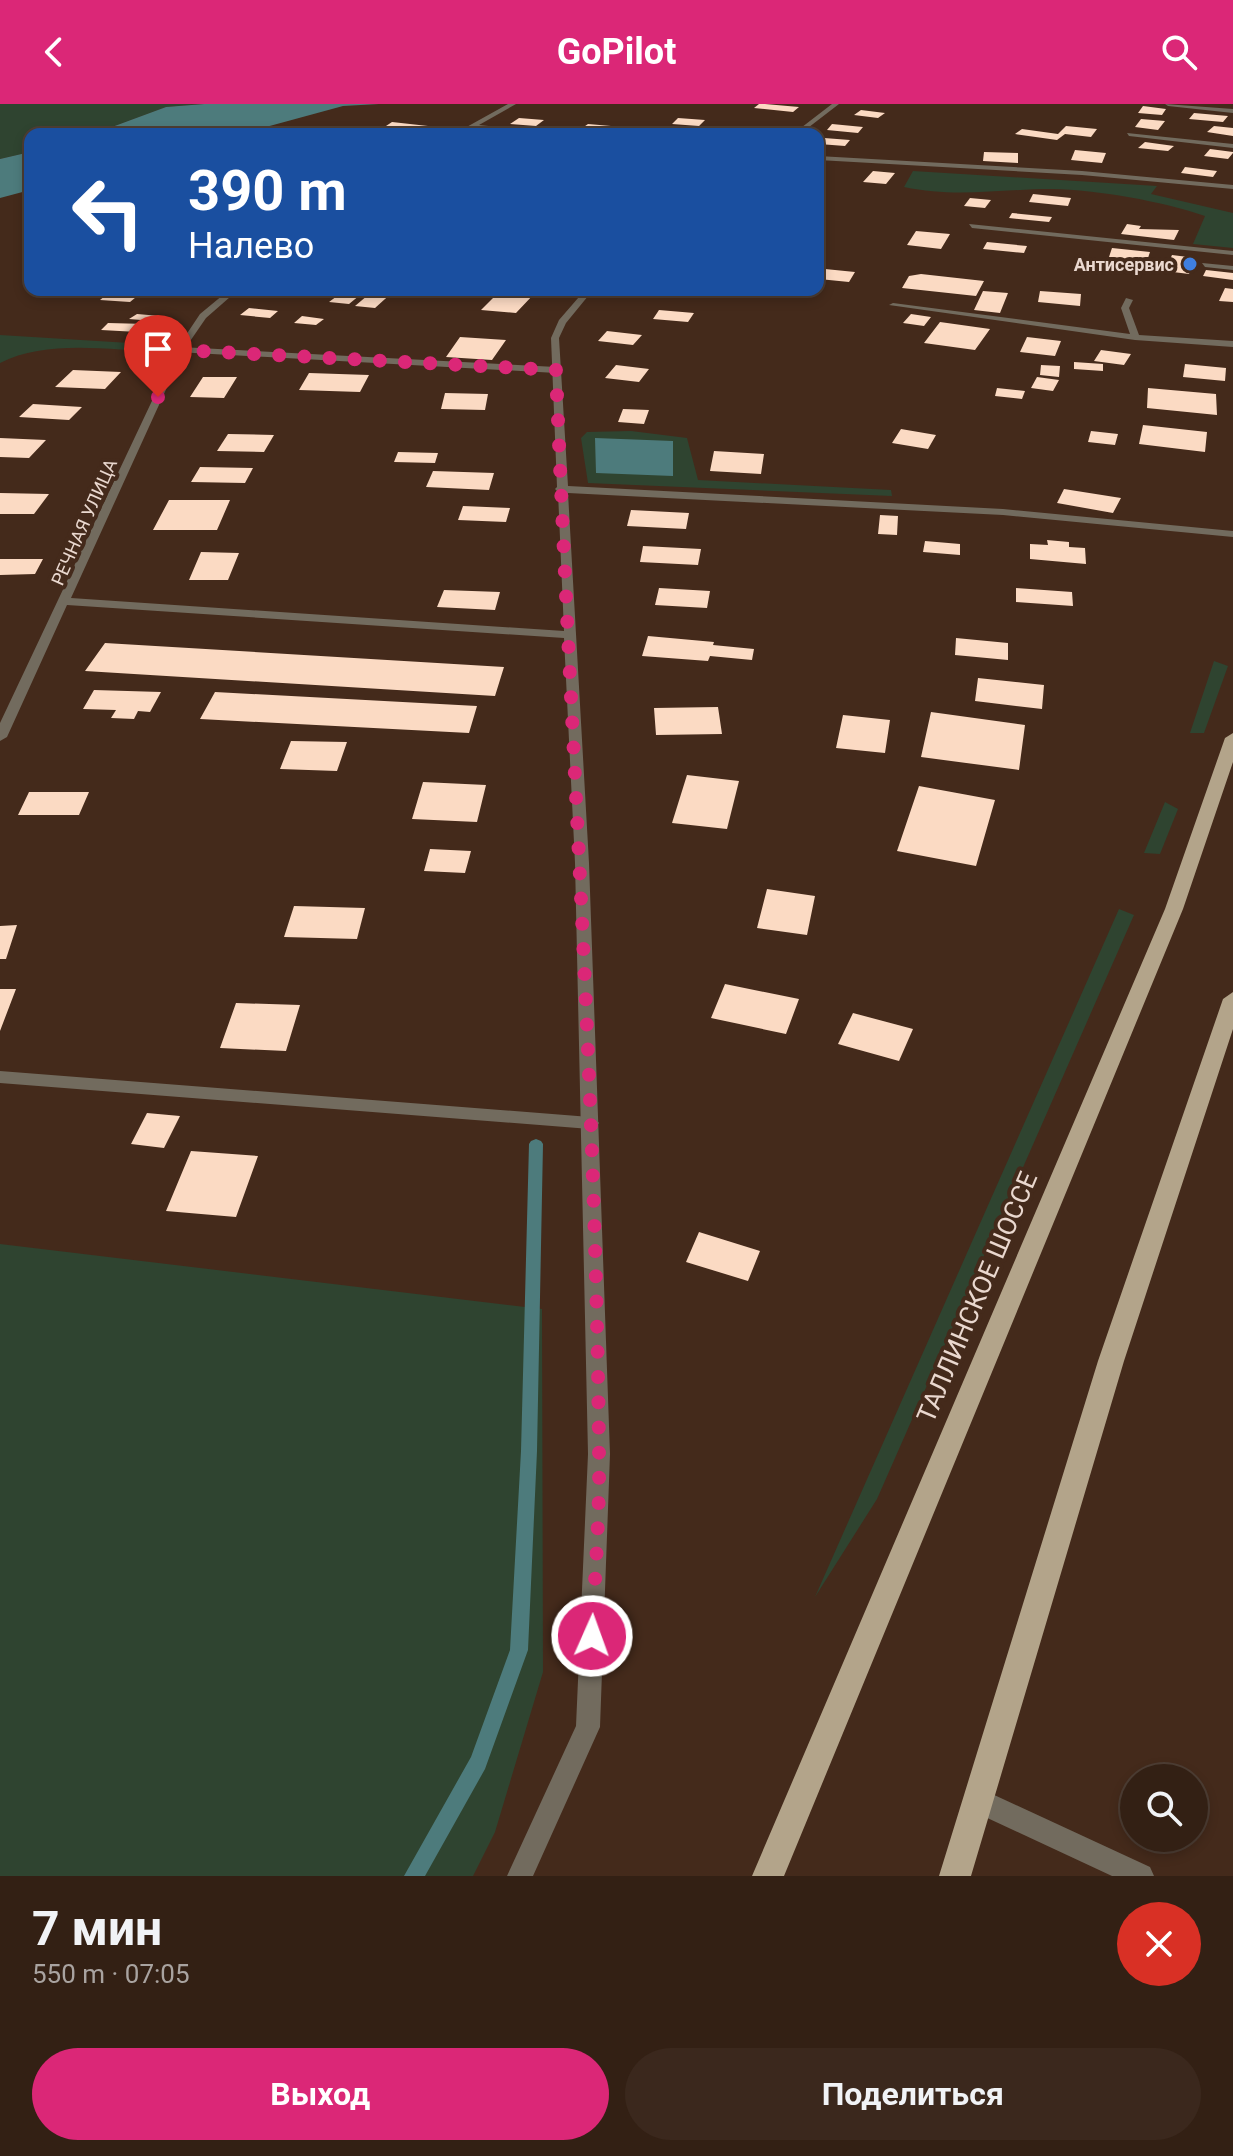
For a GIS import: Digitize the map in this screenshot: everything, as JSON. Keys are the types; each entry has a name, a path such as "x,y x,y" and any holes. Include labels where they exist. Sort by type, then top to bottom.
{"main road":[{"name":"ТАЛЛИНСКОЕ ШОССЕ","path":"768,1876 1174,909 1233,738"},
{"path":"955,1876 1111,1361 1233,999"}],"street":[{"path":"468,128 513,104"},
{"path":"804,128 836,104"},
{"path":"1168,104 1233,111"},
{"path":"471,126 493,128"},
{"path":"1129,134 1233,146"},
{"path":"824,158 1095,174 1233,187"},
{"path":"972,226 1233,253"},
{"path":"1205,265 1233,268"},
{"name":"РЕЧНАЯ УЛИЦА","path":"0,737 66,601 180,350 203,316 227,296"},
{"path":"520,1876 588,1727 599,1454 582,863 556,370 558,330 584,296"},
{"path":"1129,300 1125,308 1135,337"},
{"path":"893,305 1135,337 1233,344"},
{"path":"180,350 556,370"},
{"path":"560,489 1003,512 1233,534"},
{"path":"66,601 568,635"},
{"path":"0,1077 590,1123"},
{"path":"977,1800 1141,1876"}],"green space":[{"path":"0,104 204,104 166,107 109,128 24,128 24,153 0,159"},
{"path":"913,171 1157,186 1151,194 1233,213 1233,248 1193,244 1205,216 1149,201 1070,190 960,192 904,187"},
{"path":"0,335 162,345 160,352 58,348 0,363"},
{"path":"631,431 687,438 698,480 891,490 892,496 588,483 581,438 587,432"},
{"path":"1214,661 1228,666 1204,733 1190,733"},
{"path":"1165,802 1178,809 1160,854 1144,853"},
{"path":"1119,909 1134,915 877,1499 815,1597"},
{"path":"0,1244 542,1309 543,1672 495,1832 473,1876 0,1876"}],"water":[{"path":"204,104 379,104 343,106 262,128 109,128 166,107"},
{"path":"24,153 24,192 0,198 0,159"},
{"path":"595,438 673,441 673,476 596,473"}],"building":[{"path":"759,104 799,107 793,112 754,108"},
{"path":"1143,106 1166,109 1162,115 1138,113"},
{"path":"861,110 885,113 878,118 854,115"},
{"path":"1194,113 1228,116 1223,122 1189,119"},
{"path":"519,118 544,120 536,126 510,124"},
{"path":"678,118 705,120 699,126 672,124"},
{"path":"1141,119 1165,121 1158,130 1135,127"},
{"path":"392,122 446,128 415,128 386,126"},
{"path":"588,124 634,128 582,128"},
{"path":"832,124 863,127 858,133 827,130"},
{"path":"1066,126 1097,129 1091,137 1065,134 1057,140 1015,134 1022,129 1058,134"},
{"path":"1214,126 1233,128 1233,136 1207,132"},
{"path":"824,138 850,140 845,146 824,144"},
{"path":"1145,142 1174,146 1168,151 1138,148"},
{"path":"1210,149 1233,153 1228,159 1204,156"},
{"path":"1075,150 1106,153 1102,163 1071,160"},
{"path":"984,152 1018,153 1018,163 983,161"},
{"path":"1185,167 1217,171 1213,177 1181,173"},
{"path":"873,171 895,173 886,184 863,182"},
{"path":"1033,194 1071,198 1068,206 1029,202"},
{"path":"970,198 991,200 985,208 964,206"},
{"path":"1012,213 1052,217 1049,222 1009,218"},
{"path":"1127,224 1141,226 1139,229 1179,230 1174,240 1121,234"},
{"path":"916,231 950,234 941,249 907,245"},
{"path":"987,242 1027,246 1024,253 983,249"},
{"path":"1112,248 1150,252 1147,261 1109,257"},
{"path":"1172,255 1196,258 1189,274 1165,271"},
{"path":"1206,270 1233,273 1233,280 1203,276"},
{"path":"824,271 855,272 849,282 824,280"},
{"path":"921,274 984,281 976,296 902,288 909,276"},
{"path":"1225,288 1233,289 1233,302 1219,301"},
{"path":"983,291 1008,293 1000,313 974,310"},
{"path":"1040,291 1081,294 1080,306 1038,302"},
{"path":"105,296 137,296 130,302 100,300"},
{"path":"337,296 359,296 349,304 329,302"},
{"path":"367,296 388,296 375,308 355,306"},
{"path":"495,296 532,296 516,313 481,310"},
{"path":"249,308 278,311 270,318 240,315"},
{"path":"659,310 694,313 688,322 653,319"},
{"path":"137,314 160,316 153,321 129,319"},
{"path":"911,314 931,317 924,326 903,323"},
{"path":"302,316 324,319 316,325 294,323"},
{"path":"940,322 990,329 975,350 924,343"},
{"path":"108,323 146,324 138,332 101,330"},
{"path":"607,331 642,335 633,345 598,341"},
{"path":"460,337 506,340 492,360 446,357"},
{"path":"1027,337 1061,341 1055,356 1020,352"},
{"path":"1101,350 1131,354 1124,365 1094,361"},
{"path":"1074,362 1103,364 1103,371 1074,369"},
{"path":"1185,364 1226,368 1225,381 1183,377"},
{"path":"616,365 649,369 639,382 605,378"},
{"path":"1041,365 1060,366 1059,377 1040,375"},
{"path":"73,370 121,372 105,389 55,387"},
{"path":"309,373 369,375 360,392 299,390"},
{"path":"203,377 237,377 224,398 190,397"},
{"path":"1037,377 1059,380 1053,391 1031,388"},
{"path":"997,388 1025,391 1022,399 995,396"},
{"path":"1148,388 1216,394 1217,415 1147,408"},
{"path":"445,393 488,394 485,410 441,409"},
{"path":"33,404 82,407 69,420 19,417"},
{"path":"623,409 649,410 644,424 618,422"},
{"path":"1143,425 1207,432 1205,452 1139,444"},
{"path":"901,429 936,435 928,449 892,443"},
{"path":"1091,431 1118,434 1115,445 1088,442"},
{"path":"228,434 274,435 264,452 217,451"},
{"path":"0,438 46,440 29,458 0,457"},
{"path":"714,451 764,454 761,474 710,471"},
{"path":"398,452 438,453 435,463 394,462"},
{"path":"200,467 253,468 245,483 191,482"},
{"path":"433,471 494,473 489,490 426,487"},
{"path":"1064,489 1121,498 1113,513 1057,503"},
{"path":"0,493 49,494 34,514 0,514"},
{"path":"169,500 230,500 217,530 153,530"},
{"path":"463,506 510,508 506,522 458,520"},
{"path":"631,510 689,513 686,529 627,526"},
{"path":"880,515 898,516 897,535 878,534"},
{"path":"1047,540 1069,542 1069,547 1085,548 1086,564 1030,559 1030,544 1048,545"},
{"path":"925,541 960,544 960,555 923,552"},
{"path":"643,546 701,549 698,565 640,562"},
{"path":"201,552 239,553 228,580 189,580"},
{"path":"0,559 43,559 35,574 0,575"},
{"path":"659,588 710,591 707,608 655,605"},
{"path":"1016,588 1072,592 1073,606 1016,602"},
{"path":"444,590 500,592 495,610 437,607"},
{"path":"648,636 754,649 752,660 710,656 708,661 642,656"},
{"path":"956,638 1008,643 1008,660 955,655"},
{"path":"105,643 504,667 495,696 85,671"},
{"path":"978,678 1044,685 1042,709 975,701"},
{"path":"94,690 161,692 150,712 138,711 134,719 111,718 116,710 83,709"},
{"path":"215,692 477,706 469,733 200,719"},
{"path":"718,707 722,734 656,735 654,708"},
{"path":"931,712 1025,725 1019,770 921,757"},
{"path":"843,715 890,720 885,753 836,748"},
{"path":"291,741 347,742 337,771 280,769"},
{"path":"687,775 739,781 727,829 672,823"},
{"path":"423,782 486,785 477,822 412,819"},
{"path":"919,786 995,800 976,866 897,851"},
{"path":"29,792 89,792 79,815 18,815"},
{"path":"430,849 471,851 465,873 424,871"},
{"path":"767,889 815,896 807,935 757,928"},
{"path":"294,906 365,908 357,939 284,937"},
{"path":"17,925 6,959 0,959 0,926"},
{"path":"725,984 799,999 786,1034 711,1018"},
{"path":"0,989 16,989 0,1031"},
{"path":"236,1003 300,1005 286,1051 220,1048"},
{"path":"853,1013 913,1029 899,1061 838,1044"},
{"path":"147,1113 180,1116 164,1148 131,1144"},
{"path":"191,1151 258,1156 236,1217 166,1211"},
{"path":"699,1232 760,1251 748,1281 686,1262"}],"waterway":[{"path":"414,1876 478,1762 519,1650 529,1451 536,1144"}],"place":[{"name":"Антисервис","path":"1190,264"}],"route":[{"path":"158,397 180,350 556,370 582,863 592,1183 599,1454 592,1636"}]}
